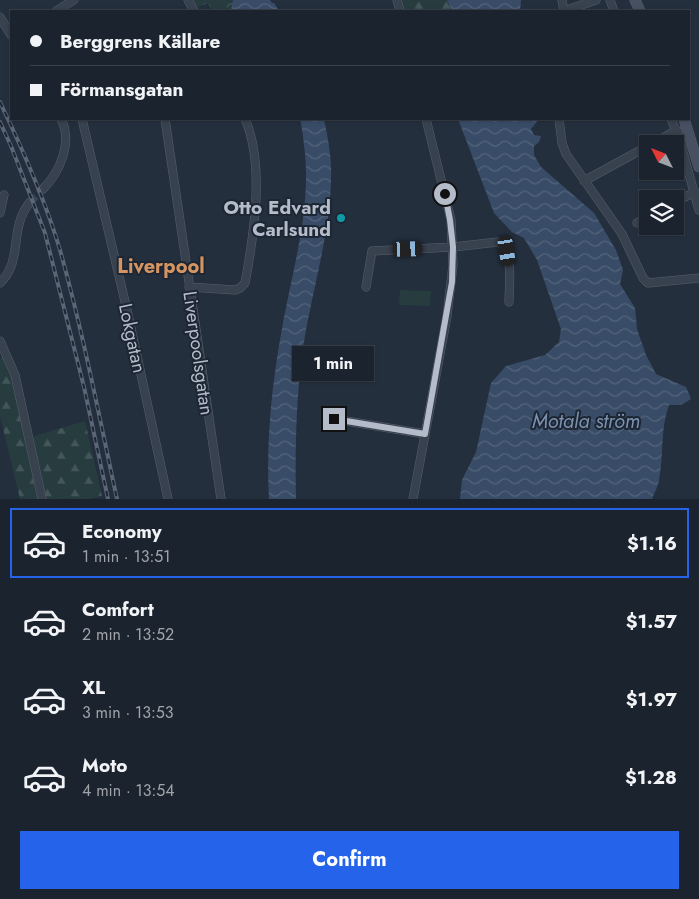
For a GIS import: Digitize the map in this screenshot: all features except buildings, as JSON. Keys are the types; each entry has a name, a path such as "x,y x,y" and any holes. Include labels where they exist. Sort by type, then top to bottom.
{"street":[{"path":"58,10 74,0"},
{"path":"567,10 596,0"},
{"path":"0,16 10,33"},
{"path":"43,189 54,176 63,156 65,130 61,120"},
{"name":"Lokgatan","path":"82,120 127,310 168,499"},
{"name":"Liverpoolsgatan","path":"165,120 221,499"},
{"path":"189,287 234,290 240,288 245,283 256,195 252,140 245,120"},
{"path":"413,499 451,289 453,247 448,206 426,120"},
{"path":"562,120 563,148 620,232 640,272 648,283 699,278"},
{"path":"672,120 677,130 699,210"},
{"path":"684,120 699,167"},
{"path":"668,135 677,130"},
{"path":"584,181 639,151"},
{"path":"684,198 695,192"},
{"path":"0,213 4,195"},
{"path":"0,283 12,267 18,222 30,202"},
{"path":"366,287 372,251 453,247 495,242 504,245 507,251 510,272 509,302"},
{"path":"0,341 15,375 42,499"},
{"path":"334,419 425,434"}],"green space":[{"path":"188,0 257,0 263,10 212,10 208,3 193,9"},
{"path":"397,0 447,0 452,10 400,10"},
{"path":"400,290 431,291 430,306 399,305"},
{"path":"6,356 15,372 28,438 85,421 102,496 89,499 20,499 0,416 0,358"}],"water":[{"path":"233,0 270,0 278,10 231,10"},
{"path":"447,0 521,0 520,10 452,10"},
{"path":"300,120 324,120 331,164 330,201 302,355 296,427 296,499 269,499 269,439 274,379 303,219 306,170"},
{"name":"Motala ström","path":"458,120 538,120 531,129 534,135 541,136 539,142 534,146 534,155 541,167 594,213 616,250 623,270 620,284 635,308 637,329 646,355 656,374 686,387 691,399 681,405 669,405 663,433 659,480 652,499 460,499 462,480 476,452 491,383 506,366 545,355 559,342 561,329 537,260 524,238 512,232 494,213"}],"tunnel":[{"path":"30,202 43,189"}],"railway":[{"path":"0,102 33,175 48,212 60,250 83,343 117,499"},
{"path":"0,122 45,233 84,387 108,499"}],"place":[{"name":"Otto Edvard Carlsund","path":"341,218"}],"district":[{"name":"Liverpool","path":"161,266"}],"route":[{"path":"334,419 425,434 452,282 453,247 445,194"}]}
